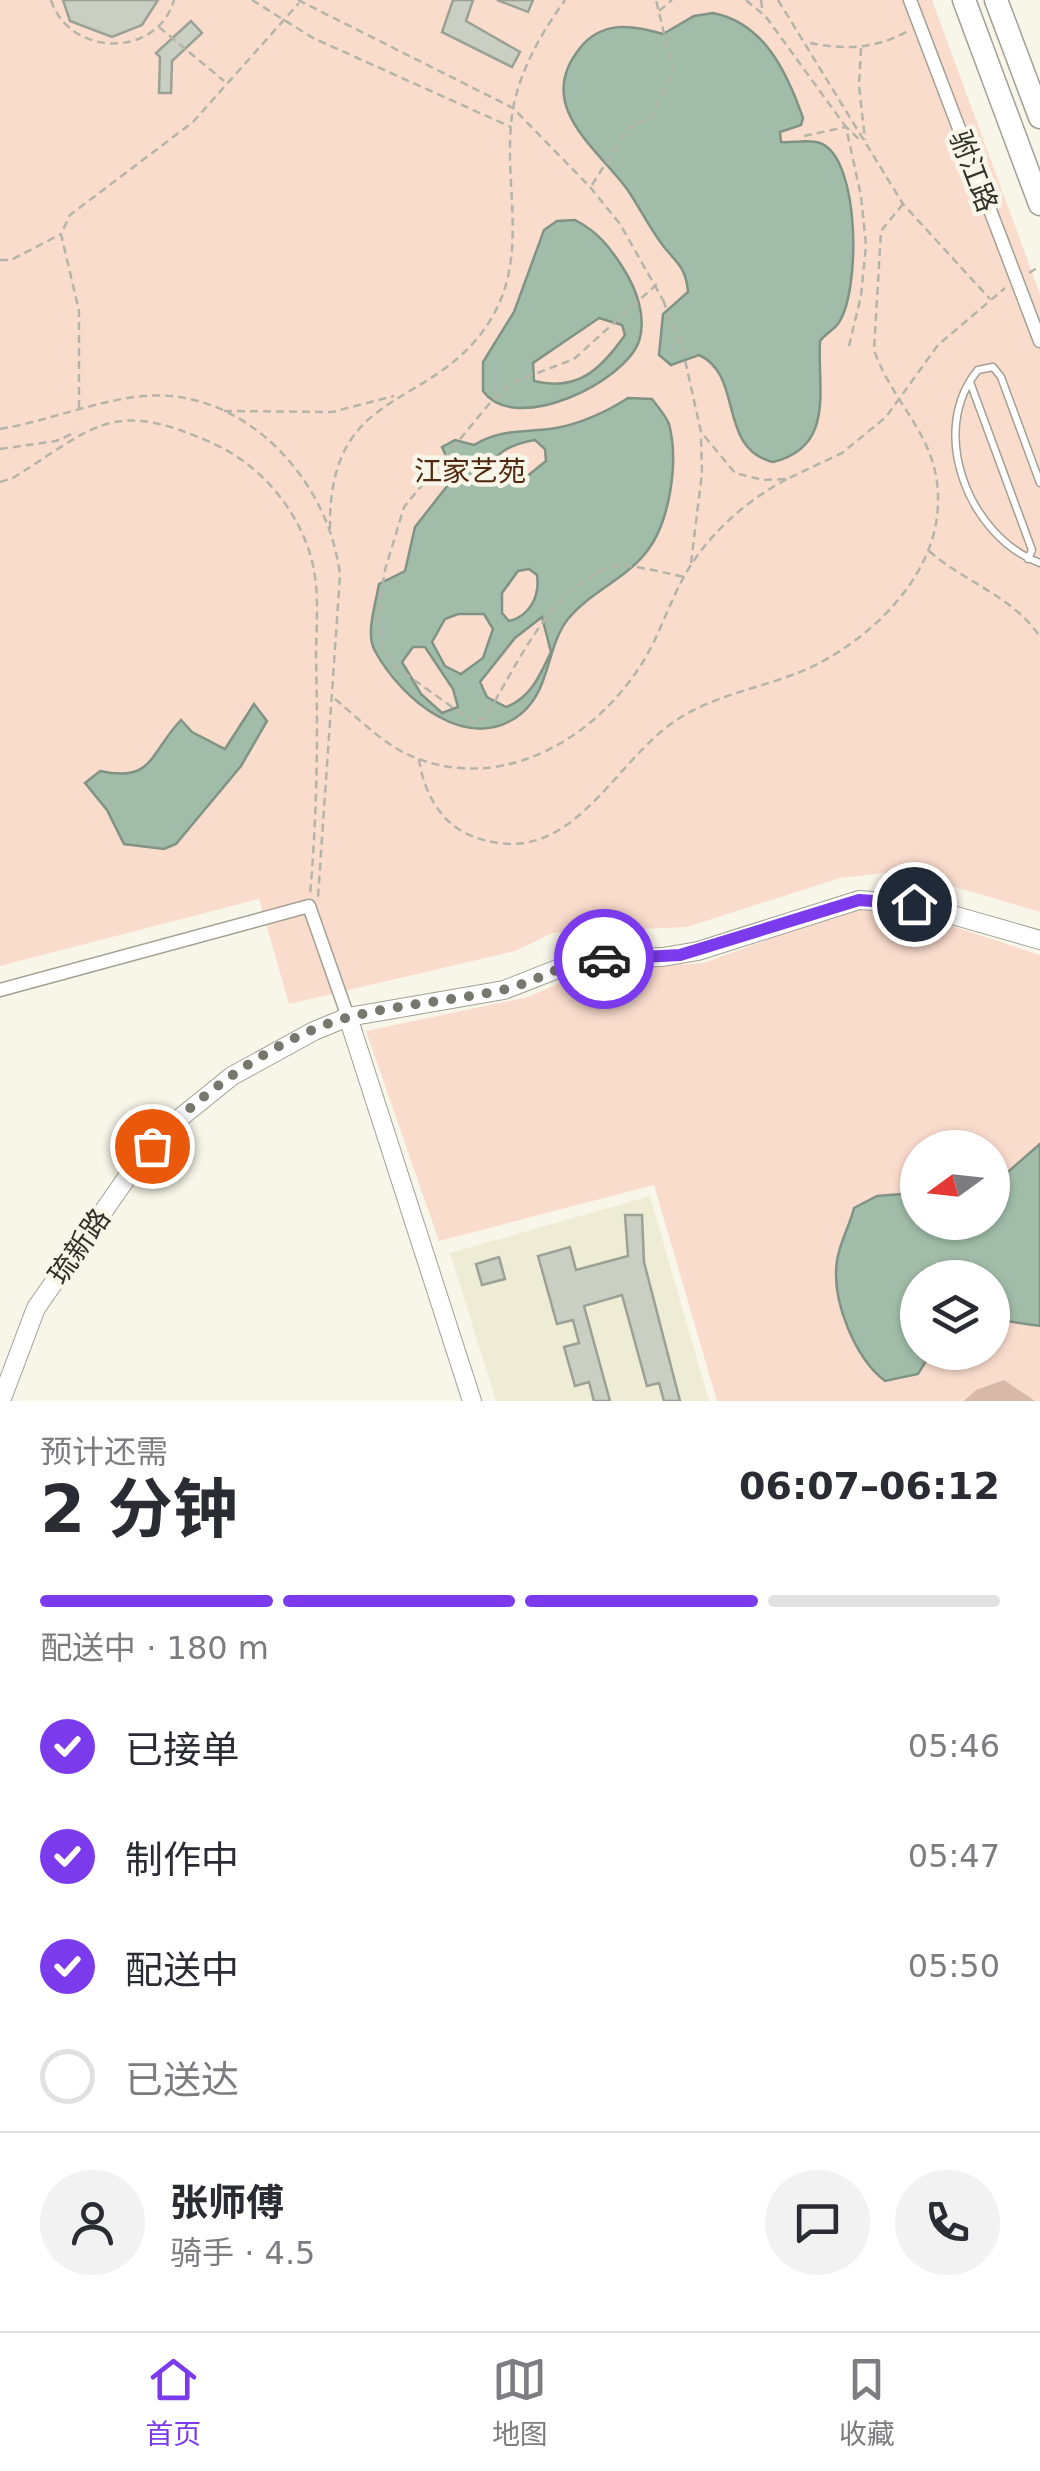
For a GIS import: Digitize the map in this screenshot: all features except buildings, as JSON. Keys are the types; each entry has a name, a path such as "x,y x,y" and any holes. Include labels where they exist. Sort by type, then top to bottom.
{"highway":[{"path":"964,0 1040,204"},
{"path":"996,0 1040,117"}],"street":[{"name":"驸江路","path":"910,0 1040,342"},
{"name":"琉新路","path":"1,1401 36,1308 135,1166 170,1126 232,1076 348,1017 504,990 584,960 680,955 859,900 914,904 1040,940"},
{"path":"0,990 310,906 472,1401"}],"lane":[{"path":"1040,483 1001,377 993,367 978,370 969,381 956,426 963,482 993,530 1040,563"},
{"path":"969,381 1032,550 1028,558"}],"path":[{"path":"51,0 66,25 102,44 122,44 158,27 174,0"},
{"path":"252,0 314,38 512,128"},
{"path":"330,530 335,468 353,432 395,396 443,370 466,350 491,319 507,285 514,248 513,108 525,70 565,0"},
{"path":"590,186 628,128 651,118 674,71 656,0"},
{"path":"658,11 672,0"},
{"path":"746,0 763,14 846,128 866,146"},
{"path":"761,0 763,14"},
{"path":"778,0 808,43 903,204 990,298"},
{"path":"78,410 78,312 61,234 70,214 193,122 299,1 513,108 590,186 620,224 656,284 688,372 701,432 702,473 691,565"},
{"path":"808,43 861,47 888,42 918,24"},
{"path":"158,27 226,82"},
{"path":"861,47 860,100 866,146"},
{"path":"804,136 846,128"},
{"path":"846,128 862,196 866,245 861,296 849,346"},
{"path":"419,758 422,780 432,802 465,834 488,842 537,840 591,810 649,740 678,718 714,700 798,672 842,649 874,624 905,591 928,550 937,516 935,472 924,434 874,350 880,230 903,204"},
{"path":"0,260 11,260 61,234"},
{"path":"334,698 404,753 440,767 478,771 541,754 573,736 611,704 640,668 691,565 726,521 787,479 842,452 886,417 938,345 990,298 1040,266"},
{"path":"656,284 574,359 514,382 489,404 404,507 386,570 378,618 383,648 396,667 473,722 485,718 550,615 574,586 619,565 685,576"},
{"path":"0,428 147,396 223,411 332,412 395,396"},
{"path":"0,449 56,441 87,428 126,420 168,423 223,448 260,473 288,507 312,560 318,600 319,730 310,906 317,906 340,575 330,530 312,489 292,462 254,428 223,411"},
{"path":"0,482 13,478 87,428"},
{"path":"701,432 734,472 763,480 787,479"},
{"path":"928,550 952,571 1013,605 1040,638"}],"shaded area":[{"path":"713,13 746,27 771,52 803,118 801,125 780,132 781,142 820,143 833,154 850,200 850,286 837,325 820,341 820,396 815,429 793,454 773,462 744,443 722,378 713,365 699,355 671,365 659,355 663,314 688,292 685,277 627,189 574,124 563,88 580,48 598,33 629,27 663,34 694,16"},
{"path":"575,220 583,224 618,260 639,303 639,341 630,357 613,372 568,398 519,408 498,403 483,391 483,362 514,312 544,230 557,221","holes":["599,318 622,325 625,335 587,375 563,383 534,381 533,363"]},
{"path":"628,398 652,399 669,424 672,439 670,492 653,542 636,564 568,619 538,692 522,713 502,725 480,729 438,716 401,687 387,669 372,644 371,627 379,584 405,571 415,527 455,476 442,447 455,440 474,445 504,433 566,426","holes":["535,440 545,449 546,461 526,477 488,486 484,474 493,460 511,447","529,569 537,575 537,590 528,610 509,621 502,613 502,593 518,571","458,614 484,614 493,629 483,658 461,674 445,666 432,642 445,619","542,617 551,652 528,692 506,707 487,697 480,682 515,638","413,647 425,647 453,689 458,707 442,713 421,694 402,662"]},
{"path":"254,704 267,721 241,766 176,844 164,849 124,844 107,810 85,783 100,771 118,774 141,769 181,720 192,732 225,749"},
{"path":"1040,1144 1040,1326 1010,1322 1010,1260 900,1260 900,1370 920,1370 918,1374 885,1381 855,1343 838,1293 838,1255 854,1208 877,1196 900,1194 900,1240 1010,1240 1010,1170"},
{"path":"650,1196 709,1401 496,1401 450,1253"},
{"path":"1004,1380 1035,1401 964,1401 976,1390"}],"green space":[{"name":"江家艺苑","path":"0,0 932,0 1040,294 1040,912 901,871 840,878 687,927 552,933 515,951 289,1004 259,899 0,966"},
{"path":"856,908 912,913 1040,955 1040,1401 717,1401 654,1185 439,1241 366,1031 528,997 589,970 703,963"}],"way so far":[{"path":"152,1146 170,1126 232,1076 314,1031 348,1017 504,990 563,965 604,959"}],"route":[{"path":"604,959 680,955 859,900 914,904"}]}
